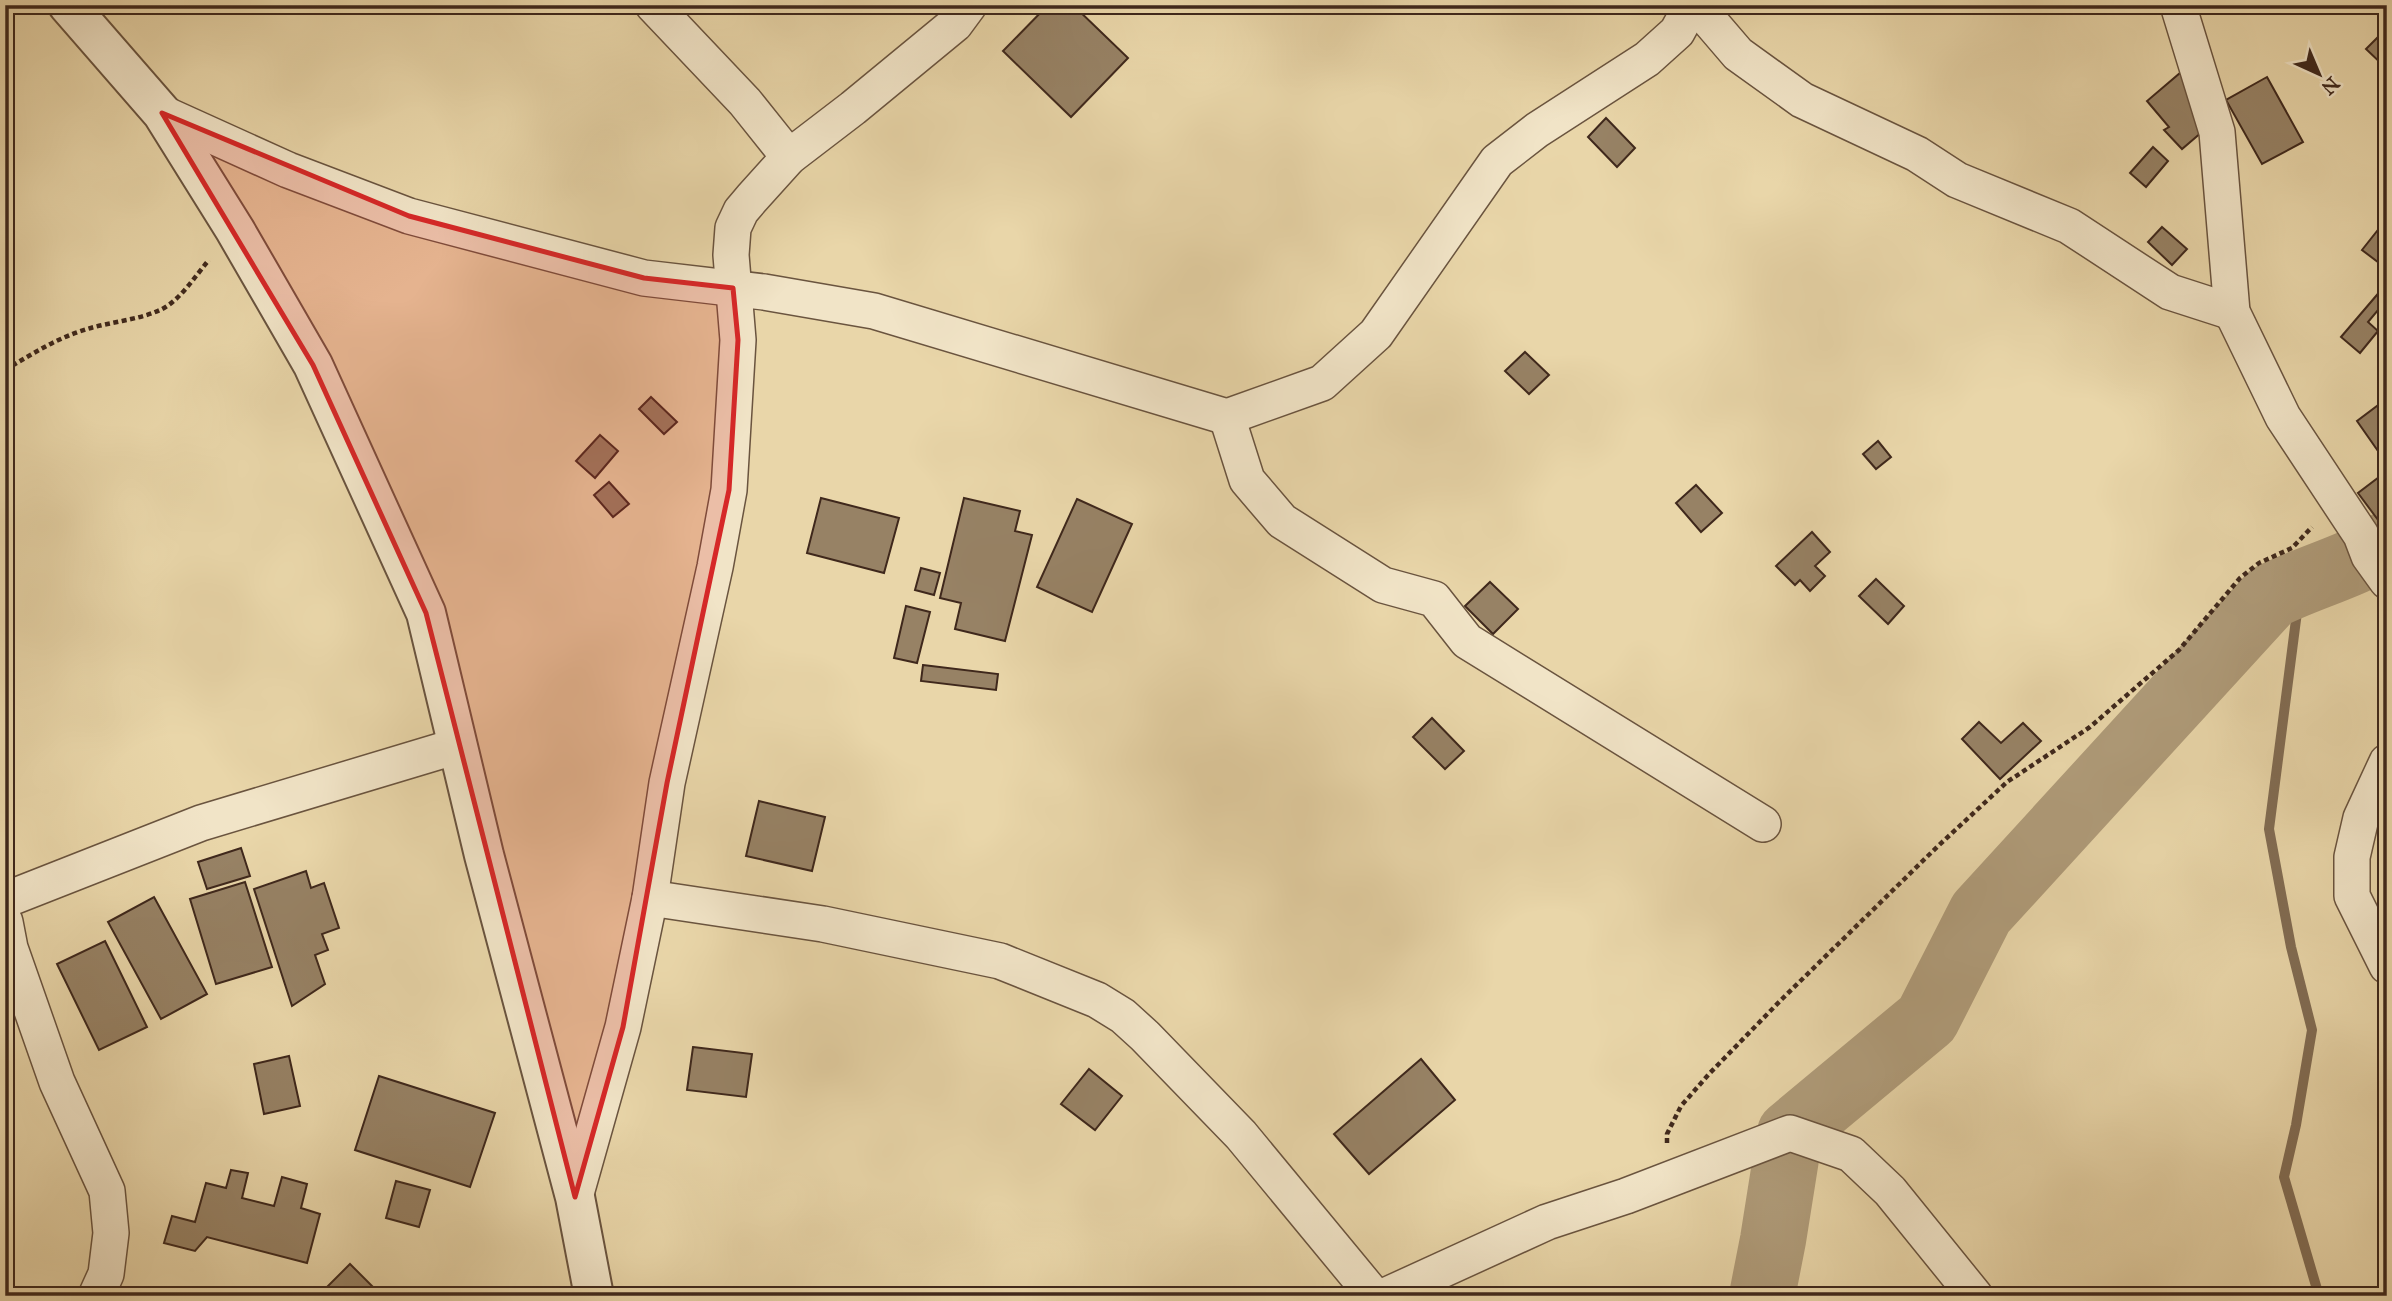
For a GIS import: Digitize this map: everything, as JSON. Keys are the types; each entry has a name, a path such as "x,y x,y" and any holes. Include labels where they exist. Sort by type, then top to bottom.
{"street":[{"path":"68,5 162,113 235,230 313,365 426,613 457,746 576,1197 594,1296"},
{"path":"653,5 746,102 789,157"},
{"path":"576,1197 623,1027 650,898 667,783 715,567 729,490 738,340 731,255 733,228 746,205 789,157 955,24 969,5"},
{"path":"162,113 288,170 409,216 644,278 733,288 874,311 1227,417 1322,383 1376,334 1497,161 1537,130 1647,59 1677,32 1694,5 1738,54 1802,100 1917,154 1957,180 2069,226 2170,292 2232,312"},
{"path":"2178,5 2217,132 2232,312 2283,417 2361,535 2369,556 2387,581"},
{"path":"1227,417 1247,480 1282,521 1383,585 1434,599 1467,641 1763,824"},
{"path":"5,900 201,822 457,746"},
{"path":"2387,762 2361,818 2351,857 2352,896 2387,966"},
{"path":"650,898 823,924 1000,961 1097,1000 1123,1016 1145,1036 1241,1135 1374,1296"},
{"path":"5,922 10,948 57,1082 107,1191 111,1233 106,1274 96,1296"},
{"path":"1385,1296 1547,1222 1667,1181 1790,1133 1851,1154 1890,1191 1975,1296"}],"path":[{"path":"5,370 45,345 62,338 86,329 161,310 183,290 235,230"},
{"path":"1667,1181 1667,1134 1681,1106 1782,999 2007,782 2090,727 2179,650 2240,578 2259,563 2292,548 2337,501"}],"highlighted area":[{"path":"162,113 409,216 644,278 733,288 738,340 729,490 667,783 623,1027 575,1197 426,613 313,365"}],"building":[{"path":"1048,5 1073,5 1128,58 1071,117 1003,51"},
{"path":"2387,28 2387,69 2366,49"},
{"path":"2180,73 2202,99 2209,126 2182,149 2164,130 2169,127 2147,101"},
{"path":"2267,77 2303,142 2262,164 2226,100"},
{"path":"1606,118 1635,148 1617,167 1588,137"},
{"path":"2153,147 2168,161 2146,187 2130,173"},
{"path":"2385,221 2387,222 2387,269 2362,250"},
{"path":"2162,227 2187,249 2172,265 2148,242"},
{"path":"2382,289 2387,293 2387,316 2378,310 2368,322 2378,331 2360,353 2341,337"},
{"path":"1525,352 1549,375 1529,394 1505,371"},
{"path":"651,397 677,422 664,434 639,409"},
{"path":"2381,403 2387,411 2385,461 2357,421"},
{"path":"600,435 618,451 595,478 576,461"},
{"path":"1878,441 1891,457 1876,469 1863,454"},
{"path":"2387,471 2387,520 2381,524 2358,493"},
{"path":"609,482 629,504 613,517 594,495"},
{"path":"1696,485 1722,513 1701,532 1676,503"},
{"path":"821,498 899,518 884,573 807,553"},
{"path":"964,498 1020,511 1015,531 1032,535 1005,641 955,629 961,603 940,598"},
{"path":"1077,499 1132,524 1092,612 1037,587"},
{"path":"1812,532 1830,552 1815,566 1825,576 1810,591 1800,580 1795,585 1776,566"},
{"path":"921,568 940,573 934,595 915,590"},
{"path":"1876,579 1904,606 1888,624 1859,596"},
{"path":"1490,582 1518,609 1493,634 1465,606"},
{"path":"906,606 930,612 917,663 894,658"},
{"path":"923,665 998,674 996,690 921,681"},
{"path":"1432,718 1464,751 1445,769 1413,737"},
{"path":"1979,722 2001,743 2023,723 2041,741 2000,779 1962,739"},
{"path":"759,801 825,817 812,871 746,856"},
{"path":"241,848 250,876 207,889 198,862"},
{"path":"306,871 311,888 324,883 339,928 322,934 328,950 315,955 325,984 292,1006 254,889"},
{"path":"245,882 272,967 216,984 190,899"},
{"path":"154,897 207,994 161,1019 108,922"},
{"path":"105,941 147,1027 99,1050 57,964"},
{"path":"693,1047 752,1054 746,1097 687,1090"},
{"path":"289,1056 300,1106 264,1114 254,1064"},
{"path":"1421,1059 1455,1100 1369,1174 1334,1134"},
{"path":"1089,1069 1122,1096 1095,1130 1061,1104"},
{"path":"379,1076 495,1113 470,1187 355,1150"},
{"path":"231,1170 248,1173 242,1198 274,1206 282,1177 307,1184 301,1208 320,1214 307,1263 207,1237 195,1251 164,1243 172,1216 195,1222 206,1183 226,1188"},
{"path":"396,1181 430,1190 419,1227 386,1218"},
{"path":"350,1264 382,1296 318,1296"}],"waterway":[{"path":"1762,1296 1790,1133 1927,1019 1981,913 2271,596 2359,559 2387,544"},
{"path":"2301,581 2269,829 2291,947 2312,1030 2284,1177 2319,1296"}]}
